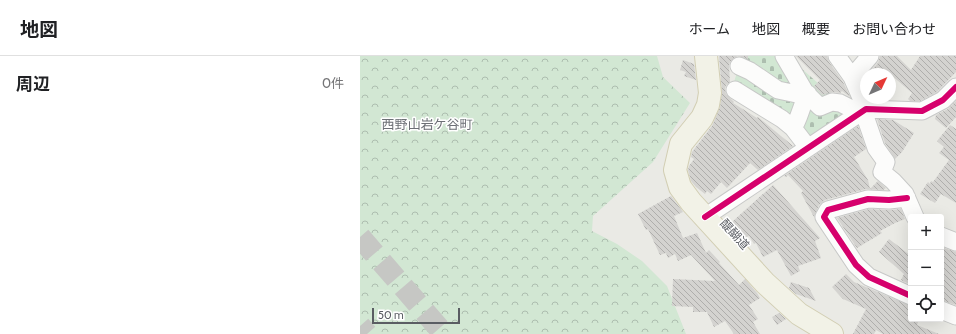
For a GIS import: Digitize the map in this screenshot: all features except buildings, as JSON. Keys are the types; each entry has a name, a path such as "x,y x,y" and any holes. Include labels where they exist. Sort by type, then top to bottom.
{"main road":[{"name":"醍醐道","path":"706,56 710,93 708,105 702,118 681,144 675,170 680,187 691,202 765,283 791,309 832,334"}],"street":[{"path":"784,56 807,95 820,107 820,110 836,129"},
{"path":"837,56 852,77 876,148 886,162 882,172 893,180 905,194 914,214"},
{"path":"852,77 870,56"},
{"path":"739,66 750,70 778,90 807,95"},
{"path":"820,107 832,102 840,103 863,111 922,111 943,100 956,87"},
{"path":"735,90 771,112 798,134 797,122 799,112 807,95"},
{"path":"705,217 863,111"},
{"path":"907,198 889,200 868,199 828,210 824,217 856,265 869,277 908,295"},
{"path":"944,237 956,242"},
{"path":"944,311 956,316"}],"green space":[{"path":"360,56 657,56 663,77 690,103 653,162 593,216 592,231 617,244 642,261 667,286 686,334 360,334"},
{"path":"742,56 788,56 831,93 860,108 810,139 787,130 731,92"}],"tunnel":[{"path":"360,237 444,334"},
{"path":"360,326 367,334"}],"cycle path":[{"path":"705,217 866,109 922,111 943,100 956,87"},
{"path":"907,198 889,200 868,199 828,210 824,217 856,265 869,277 908,295"}],"district":[{"name":"西野山岩ケ谷町","path":"427,124"}]}
